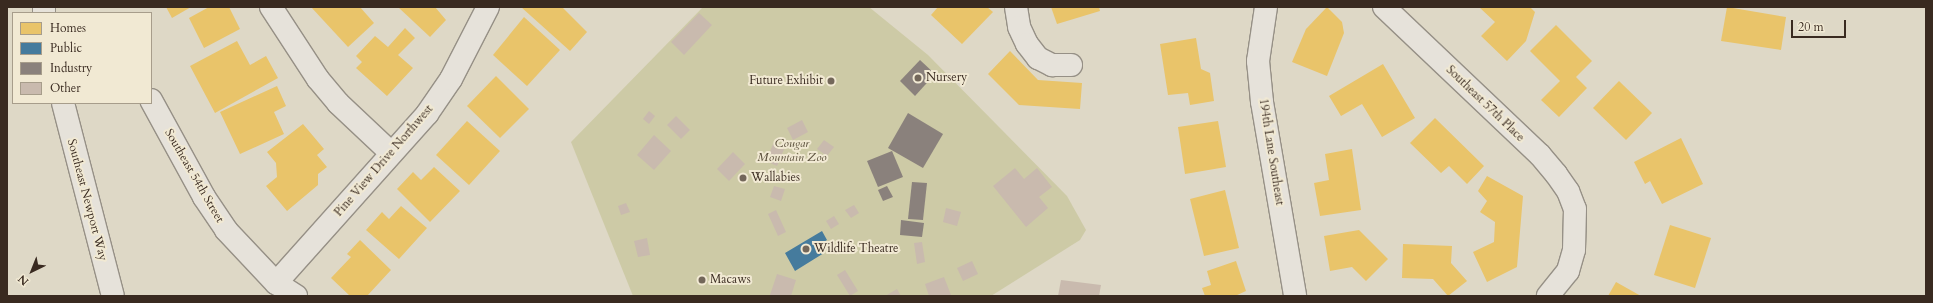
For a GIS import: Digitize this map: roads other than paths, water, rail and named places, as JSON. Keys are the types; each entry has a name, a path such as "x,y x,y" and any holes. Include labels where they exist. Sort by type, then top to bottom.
{"street":[{"path":"271,7 318,79 338,103 391,153"},
{"name":"Pine View Drive Northwest","path":"276,283 427,114 451,80 488,7"},
{"path":"1016,7 1019,27 1027,44 1038,58 1052,65 1071,65"},
{"name":"194th Lane Southeast","path":"1266,7 1261,33 1260,75 1295,296"},
{"name":"Southeast 57th Place","path":"1384,7 1540,156 1560,179 1575,209 1574,250 1568,271 1548,296"},
{"name":"Southeast 54th Street","path":"152,102 208,204 226,230 276,283 296,296"},
{"name":"Southeast Newport Way","path":"62,104 113,296"}],"place":[{"name":"Nursery","path":"918,78"},
{"name":"Future Exhibit","path":"831,81"},
{"name":"Wallabies","path":"743,178"},
{"name":"Wildlife Theatre","path":"806,249"},
{"name":"Macaws","path":"702,280"}],"park label":[{"name":"Cougar Mountain Zoo","path":"792,151"}]}
